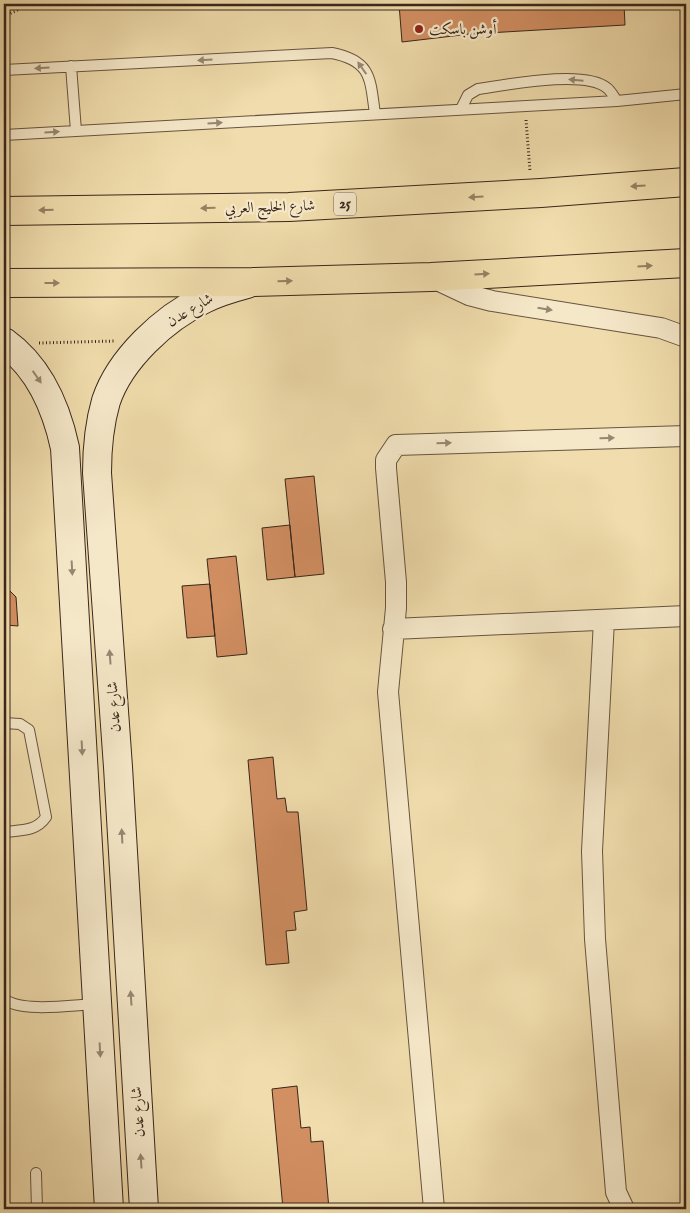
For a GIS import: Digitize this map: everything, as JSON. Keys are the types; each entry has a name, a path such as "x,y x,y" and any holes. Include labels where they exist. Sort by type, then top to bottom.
{"main road":[{"name":"شارع الخليج العربي","path":"4,211 289,207 532,194 686,182"},
{"path":"4,283 252,282 432,277 686,263"},
{"name":"شارع عدن","path":"144,1209 97,472 97,445 106,401 114,382 136,351 167,322 185,309 222,291 252,282"},
{"path":"6,343 25,360 52,402 60,423 65,448 110,1209"},
{"path":"70,532 74,525 88,520 96,523 101,529"},
{"path":"81,721 114,717"},
{"path":"92,904 99,914 111,916 117,914 125,905"},
{"path":"95,961 100,952 110,947 122,949 129,958"}],"street":[{"path":"432,277 469,296 661,328 686,337"},
{"path":"434,1209 388,692 396,608 396,582 386,460 396,445 686,436"},
{"path":"393,629 686,616"},
{"path":"604,620 592,851 595,939 617,1203"}],"lane":[{"path":"4,70 332,53 357,61 362,66 370,84 375,114"},
{"path":"71,66 76,131"},
{"path":"461,109 468,95 478,89 561,78 589,81 607,87 617,100"},
{"path":"4,135 524,106 686,94"},
{"path":"4,723 20,724 29,730 46,817 41,825 29,829 4,832"},
{"path":"4,999 10,1003 29,1007 98,1004"},
{"path":"36,1173 38,1209"}],"path":[{"path":"4,16 28,4"},
{"path":"524,106 532,194"},
{"path":"6,343 149,339"}],"building":[{"path":"399,4 624,4 625,25 470,34 402,42"},
{"path":"314,476 324,574 295,577 285,479"},
{"path":"290,525 295,577 267,580 262,528"},
{"path":"236,556 247,654 217,657 207,559"},
{"path":"210,584 215,636 187,638 182,586"},
{"path":"4,585 16,597 18,626 6,625 8,644 4,644"},
{"path":"273,757 277,799 285,798 287,812 298,812 307,910 294,912 296,930 286,931 289,963 266,965 248,760"},
{"path":"297,1086 301,1128 310,1127 311,1142 323,1141 329,1209 283,1209 272,1089"}],"place":[{"name":"أوشن باسكت","path":"419,29"}]}
